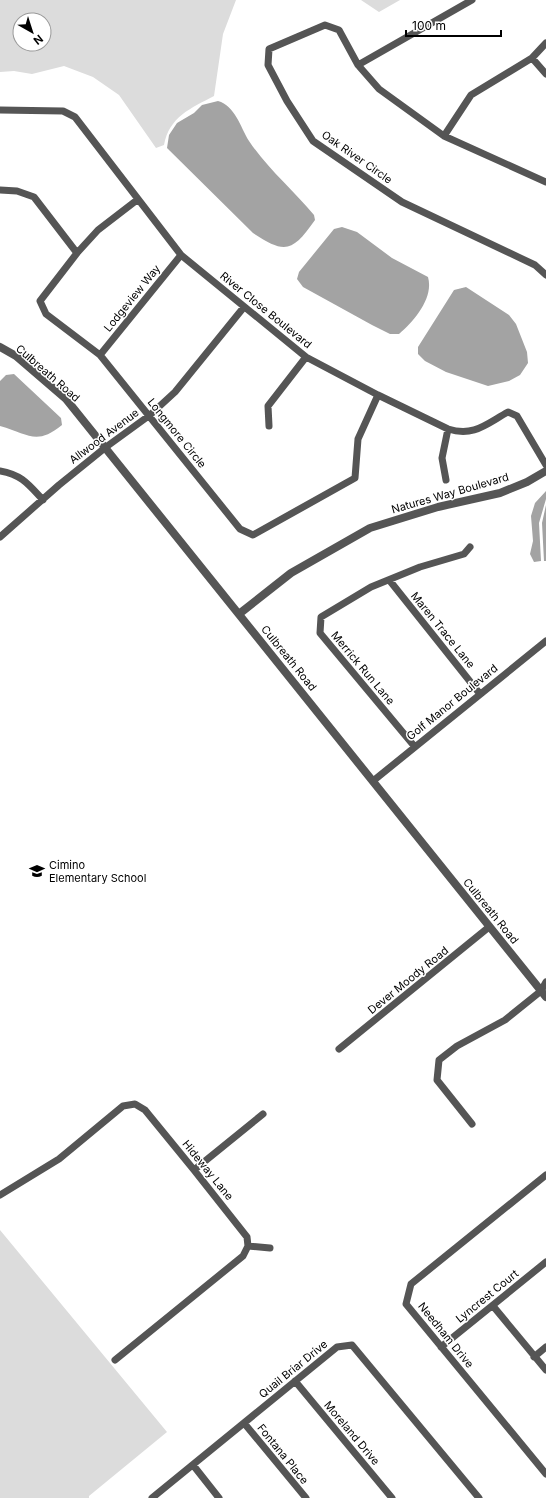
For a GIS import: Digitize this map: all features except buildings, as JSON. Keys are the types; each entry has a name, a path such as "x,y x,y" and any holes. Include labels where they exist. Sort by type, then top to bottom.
{"street":[{"path":"358,65 472,0"},
{"name":"Oak River Circle","path":"546,182 444,136 379,89 358,65 338,30 325,25 269,49 268,65 287,101 313,141 402,202 535,264 546,275"},
{"path":"444,136 471,95 532,58 546,43"},
{"path":"532,58 546,74"},
{"name":"River Close Boulevard","path":"0,110 62,110 75,117 180,255 306,357 378,395 448,429 460,433 473,432 508,412 517,416 546,465"},
{"path":"0,190 17,191 34,197 77,253"},
{"name":"Longmore Circle","path":"137,200 98,230 77,253 40,301 46,314 100,355 150,415 240,529 253,535 355,478 358,439 378,395"},
{"name":"Lodgeview Way","path":"100,355 180,255"},
{"name":"Allwood Avenue","path":"0,537 106,447 150,415 175,392 244,307"},
{"name":"Culbreath Road","path":"0,347 16,356 66,399 543,994"},
{"path":"269,426 268,406 306,357"},
{"path":"446,480 442,458 448,429"},
{"path":"0,471 14,473 43,500"},
{"name":"Natures Way Boulevard","path":"239,614 291,574 370,528 438,507 500,493 527,482 546,471"},
{"name":"Merrick Run Lane","path":"415,746 320,634 321,617 371,587 390,581 420,567 464,554 470,547"},
{"name":"Maren Trace Lane","path":"390,581 480,694"},
{"name":"Golf Manor Boulevard","path":"373,781 546,641"},
{"name":"Dever Moody Road","path":"340,1049 490,927"},
{"path":"472,1124 437,1080 439,1060 457,1046 505,1020 543,994 546,982"},
{"name":"Hideway Lane","path":"0,1195 59,1159 123,1106 135,1104 145,1110 194,1170 247,1237 248,1246"},
{"path":"194,1170 263,1114"},
{"name":"Needham Drive","path":"546,1175 411,1284 406,1304 546,1474"},
{"path":"115,1360 243,1256 248,1246 270,1248"},
{"name":"Lyncrest Court","path":"441,1346 493,1306 546,1262"},
{"path":"493,1306 546,1370"},
{"name":"Quail Briar Drive","path":"152,1498 338,1347 352,1345 479,1498"},
{"path":"534,1357 546,1347"},
{"name":"Moreland Drive","path":"295,1381 392,1498"},
{"name":"Fontana Place","path":"244,1423 306,1498"},
{"path":"192,1465 219,1498"}],"shaded area":[{"path":"0,0 236,0 223,34 214,96 182,114 171,127 164,145 156,148 119,95 93,77 64,66 32,74 14,71 0,72"},
{"path":"361,0 400,0 379,12"},
{"path":"218,101 229,107 256,151 314,215 315,220 301,238 294,244 281,247 264,240 253,233 167,148 169,135 177,123 194,113 202,105"},
{"path":"342,227 357,232 392,258 428,277 428,293 425,301 411,323 399,334 390,334 372,325 303,287 297,279 299,272 334,229"},
{"path":"466,287 509,315 516,324 527,352 528,363 520,375 509,381 488,386 446,372 425,361 418,354 418,347 454,290"},
{"path":"14,374 61,418 62,425 39,437 26,435 0,426 0,381 6,375"},
{"path":"546,491 546,499 539,523 541,561 534,562 530,554 533,541 531,516 535,503"},
{"path":"546,505 546,561 544,561 542,523"},
{"path":"0,1230 167,1432 89,1496 89,1498 0,1498"}],"place":[{"name":"Cimino Elementary School","path":"37,871"}]}
